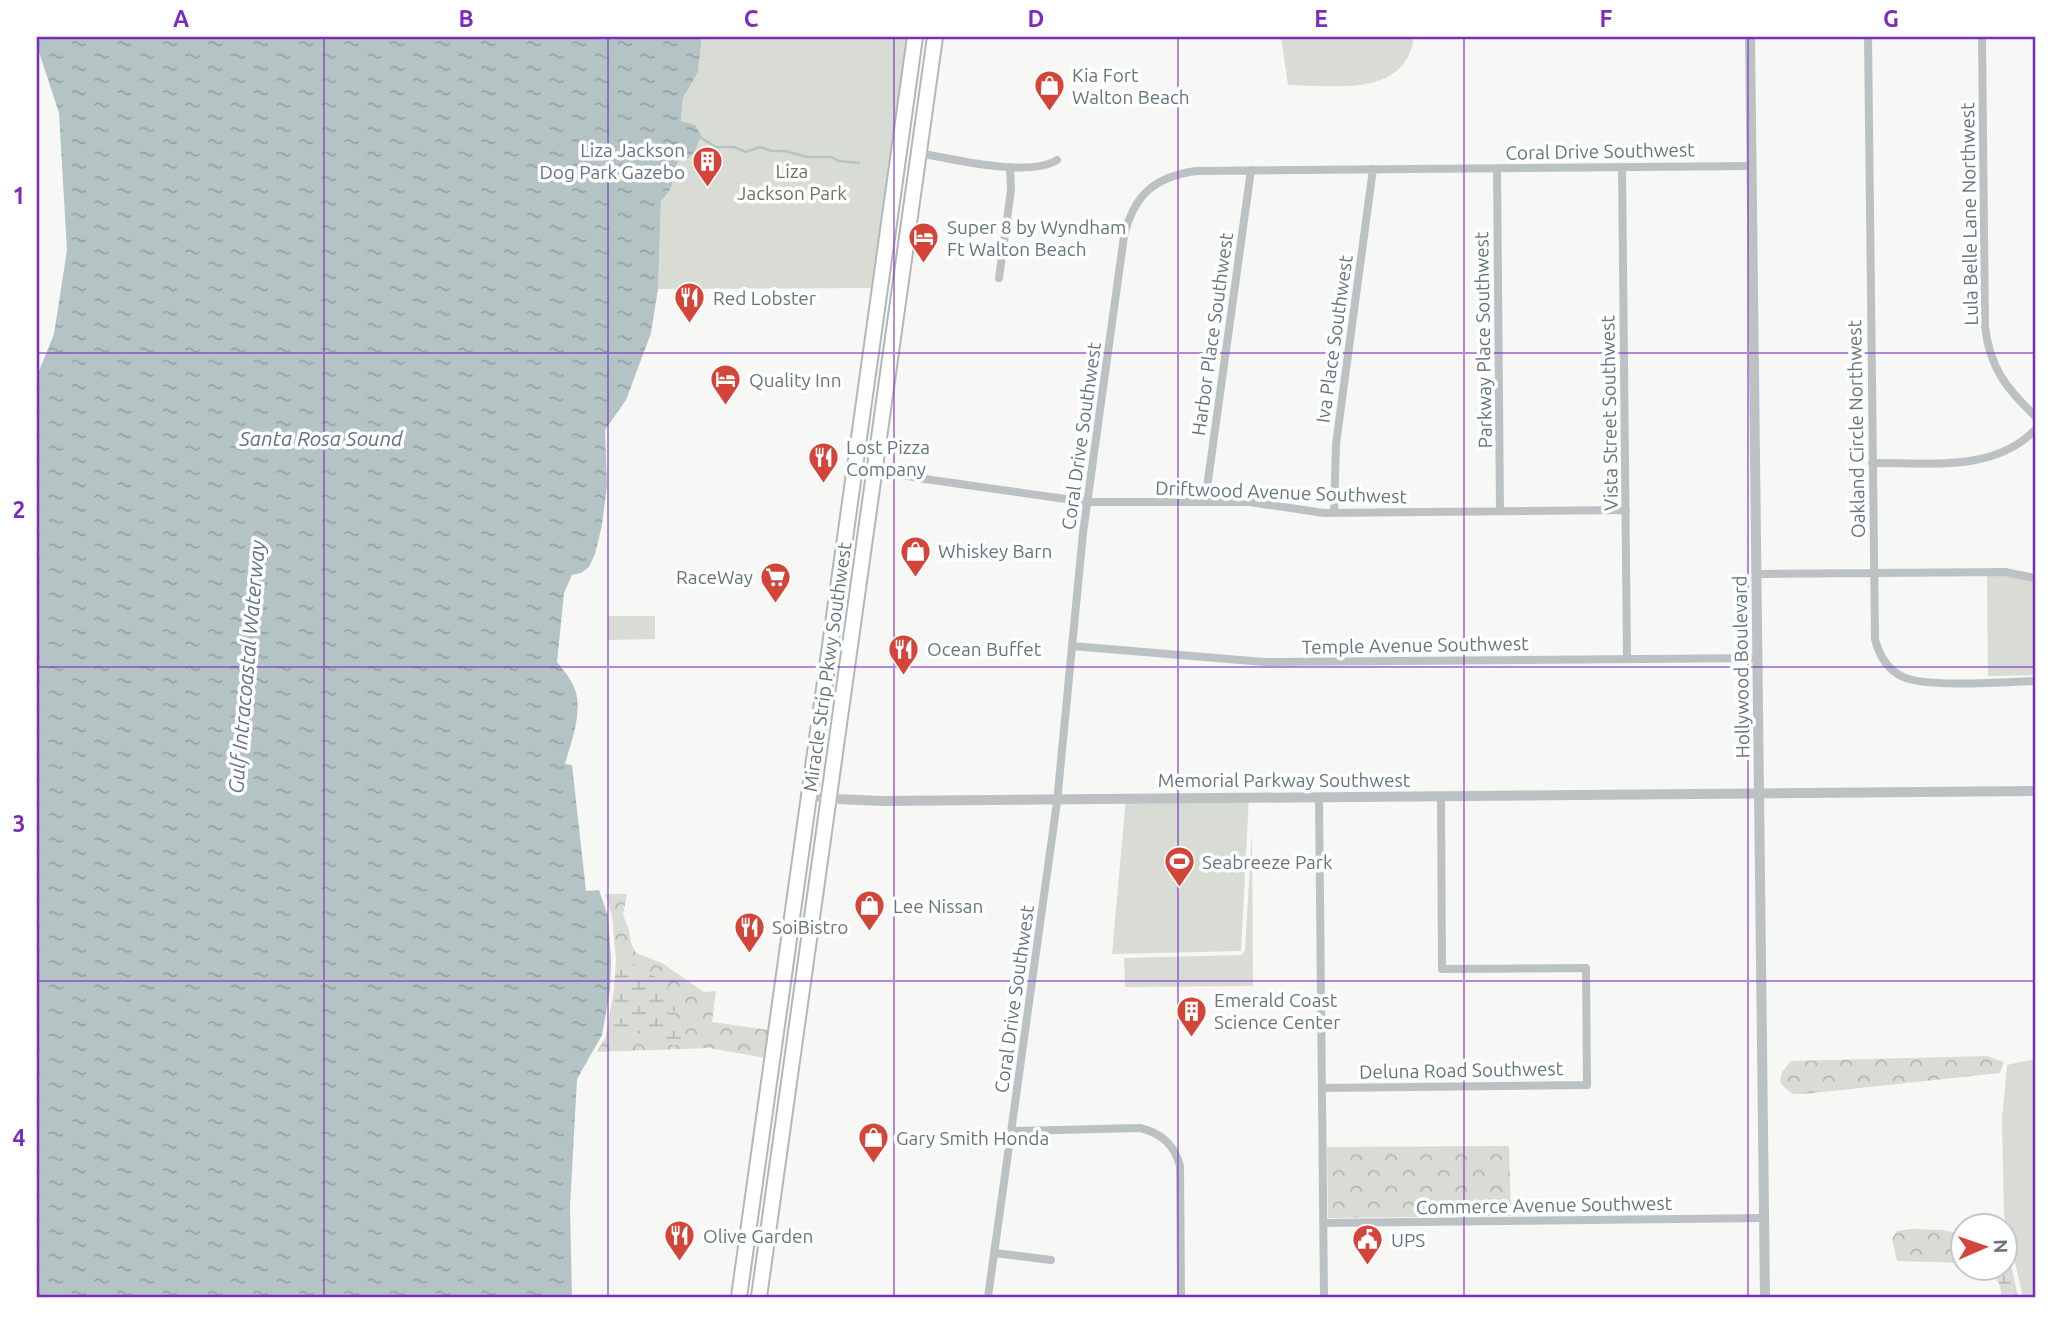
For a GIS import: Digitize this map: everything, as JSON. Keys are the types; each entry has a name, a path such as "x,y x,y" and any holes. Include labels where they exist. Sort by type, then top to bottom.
{"highway":[{"name":"Miracle Strip Pkwy Southwest","path":"739,1297 915,37"},
{"name":"Miracle Strip Pkwy Southwest","path":"759,1297 935,37"}],"street":[{"name":"Hollywood Boulevard","path":"1750,37 1765,1297"},
{"name":"Oakland Circle Northwest","path":"1868,37 1873,573 1877,647 1886,664 1901,676 1924,682 2035,681"},
{"name":"Lula Belle Lane Northwest","path":"1982,37 1987,345 2003,381 2035,416"},
{"path":"919,152 992,167 1048,165 1058,160"},
{"name":"Coral Drive Southwest","path":"989,1297 1057,799 1087,502 1128,217 1146,192 1173,175 1196,171 1752,166"},
{"path":"999,278 1010,190 1010,167"},
{"name":"Vista Street Southwest","path":"1622,167 1627,659"},
{"name":"Parkway Place Southwest","path":"1497,168 1500,511"},
{"name":"Iva Place Southwest","path":"1334,513 1336,444 1373,169"},
{"name":"Harbor Place Southwest","path":"1205,502 1251,170"},
{"path":"1872,463 1984,460 2009,451 2035,430"},
{"name":"Driftwood Avenue Southwest","path":"854,465 918,478 1087,502 1256,503 1334,513 1626,510"},
{"path":"1757,574 2005,572 2035,578"},
{"name":"Temple Avenue Southwest","path":"1072,646 1264,662 1758,658"},
{"name":"Memorial Parkway Southwest","path":"810,795 882,801 2035,791"},
{"name":"Deluna Road Southwest","path":"1322,1088 1587,1085 1586,968 1442,969 1441,796"},
{"path":"1319,797 1324,1297"},
{"path":"1012,1130 1140,1128 1166,1140 1177,1155 1180,1166 1181,1297"},
{"name":"Commerce Avenue Southwest","path":"1323,1223 1765,1218"},
{"path":"995,1253 1051,1260"}],"green space":[{"name":"Liza Jackson Park","path":"702,37 915,37 879,288 658,289 661,201 670,191 679,160 689,158 695,151 681,121 683,98 698,72"},
{"path":"1281,37 1414,37 1408,57 1397,71 1364,84 1325,86 1288,85"},
{"path":"1987,576 2010,576 2035,581 2035,675 1988,676"},
{"path":"608,616 655,616 655,639 608,640"},
{"name":"Seabreeze Park","path":"1249,797 1241,951 1112,954 1126,798"},
{"path":"1252,830 1253,986 1125,987 1124,958 1241,955 1245,951"},
{"path":"605,894 627,894 623,915 636,953 662,963 704,992 716,991 712,1022 769,1030 765,1058 709,1048 597,1052 606,1036 641,1034 672,1045 686,1043 689,1039 669,1013 683,1008 670,992 646,971 616,960 612,916"},
{"path":"616,960 646,970 663,983 677,999 684,1008 669,1013 690,1039 686,1043 667,1044 637,1033 606,1036"},
{"path":"1987,1056 2004,1062 2000,1073 1804,1094 1792,1094 1780,1083 1782,1072 1791,1061"},
{"path":"2035,1059 2035,1297 2023,1297 2020,1282 2020,1212 2004,1212 2002,1120 2007,1065"},
{"path":"1509,1146 1511,1216 1328,1218 1327,1147"},
{"path":"1912,1229 1950,1232 1950,1263 1897,1261 1892,1239 1897,1231"},
{"path":"2015,1282 2018,1297 2002,1297 1999,1283"}],"water":[{"name":"Santa Rosa Sound","path":"37,37 702,37 698,72 683,98 681,121 695,125 701,135 689,158 679,160 670,190 661,201 658,289 651,333 626,400 605,430 607,485 595,554 589,567 572,575 564,593 557,662 575,690 578,711 565,764 572,765 586,891 599,890 608,916 611,959 610,990 602,1035 577,1079 570,1207 572,1297 37,1297 37,376 54,334 67,250 59,113 37,46"}],"waterway":[{"path":"700,137 716,147 734,147 746,152 760,147 807,157 831,157 839,161 859,163"}],"place":[{"name":"Kia Fort Walton Beach","path":"1049,113"},
{"name":"Liza Jackson Dog Park Gazebo","path":"708,188"},
{"name":"Super 8 by Wyndham Ft Walton Beach","path":"924,265"},
{"name":"Red Lobster","path":"690,325"},
{"name":"Quality Inn","path":"726,407"},
{"name":"Lost Pizza Company","path":"823,485"},
{"name":"Whiskey Barn","path":"915,578"},
{"name":"RaceWay","path":"776,604"},
{"name":"Ocean Buffet","path":"904,676"},
{"name":"Seabreeze Park","path":"1179,889"},
{"name":"Lee Nissan","path":"870,933"},
{"name":"SoiBistro","path":"749,954"},
{"name":"Emerald Coast Science Center","path":"1191,1038"},
{"name":"Gary Smith Honda","path":"873,1165"},
{"name":"Olive Garden","path":"680,1263"},
{"name":"UPS","path":"1368,1267"}],"water label":[{"name":"Gulf Intracoastal Waterway","path":"247,667"}]}
